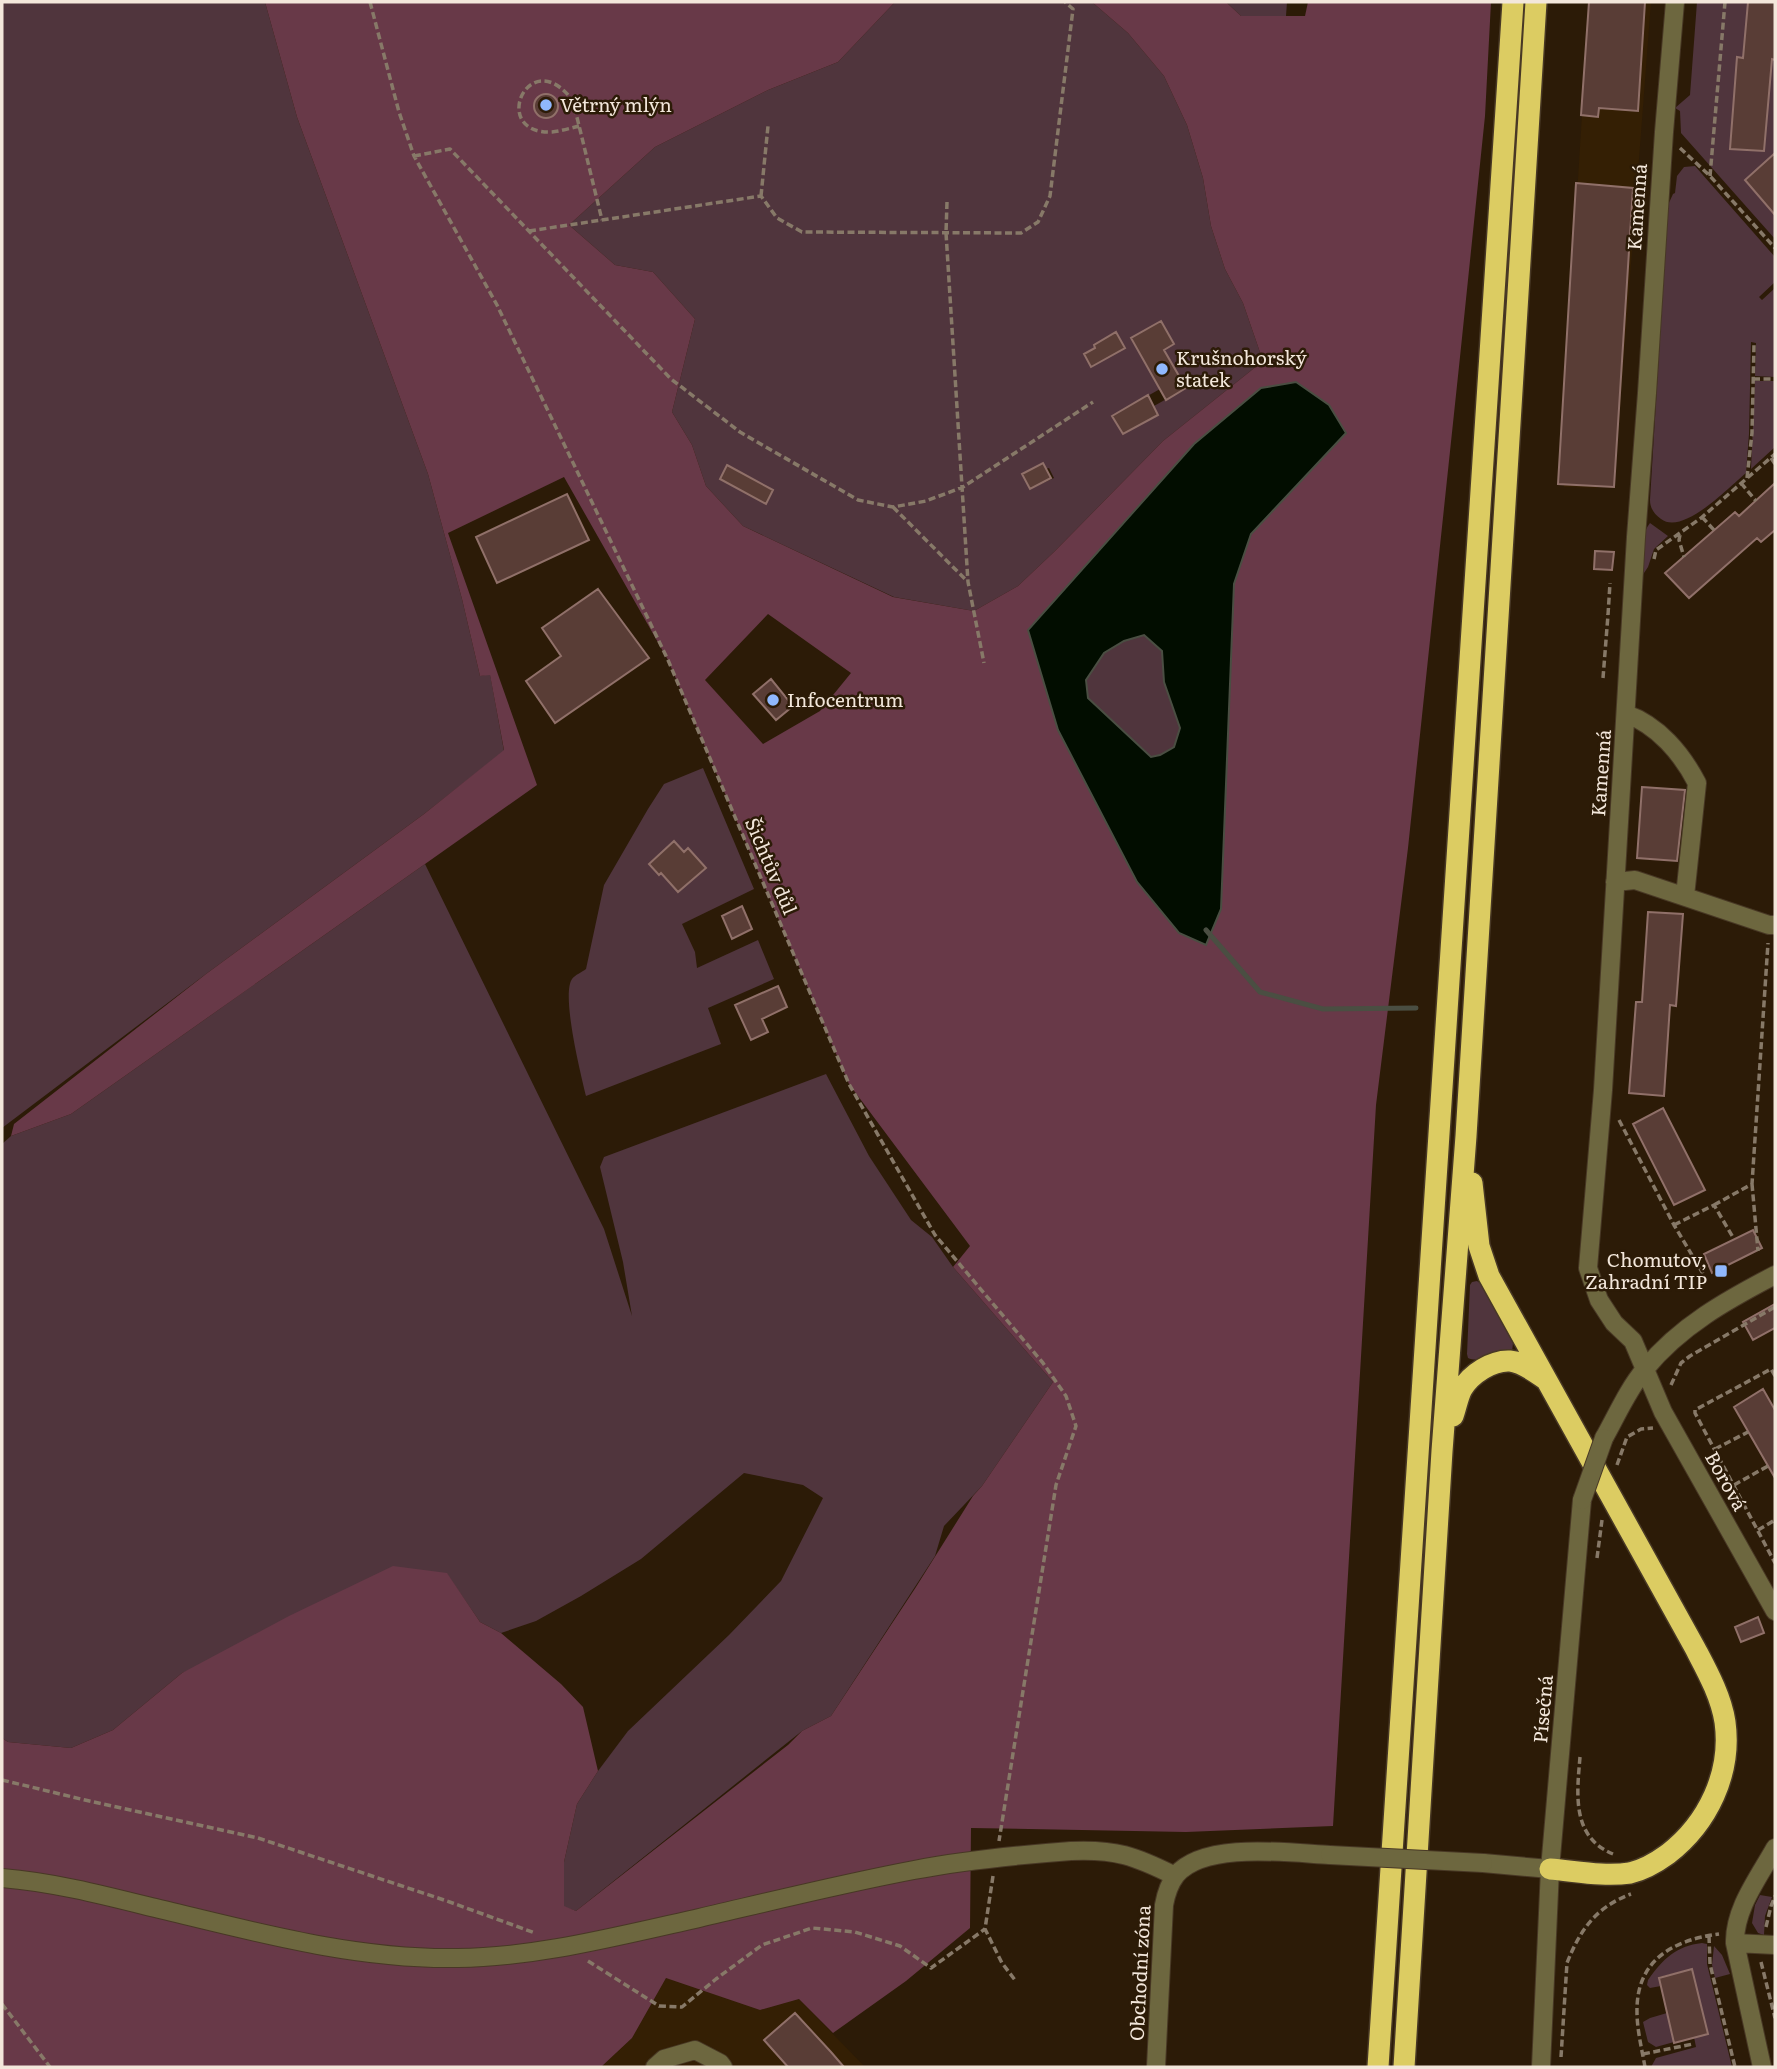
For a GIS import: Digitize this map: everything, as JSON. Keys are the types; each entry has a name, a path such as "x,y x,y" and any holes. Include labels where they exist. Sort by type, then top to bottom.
{"highway":[{"path":"1378,2067 1513,2"},
{"path":"1404,2067 1442,1451 1466,1136 1536,2"},
{"path":"1466,1136 1479,1246 1489,1276 1695,1648 1721,1706 1726,1740 1721,1775 1708,1808 1688,1836 1662,1858 1640,1870 1623,1873 1549,1869"},
{"path":"1442,1451 1462,1390 1479,1371 1492,1364 1510,1361 1547,1379"}],"street":[{"name":"Kamenná","path":"1645,1369 1633,1341 1614,1323 1599,1300 1588,1268 1604,1090 1636,537 1675,2"},
{"path":"1626,714 1639,718 1659,732 1689,767 1697,783 1685,896"},
{"path":"1615,882 1635,880 1772,925"},
{"path":"1645,1369 1676,1337 1711,1310 1775,1275"},
{"name":"Borová","path":"1645,1369 1663,1412 1775,1611"},
{"name":"Písečná","path":"1541,2067 1549,1869 1583,1500 1604,1438 1645,1369"},
{"path":"1762,2067 1735,1938 1741,1910 1775,1848"},
{"path":"2,1878 61,1886 330,1947 390,1955 461,1958 537,1951 627,1934 914,1870 1011,1855 1098,1850 1143,1860 1175,1876 1198,1860 1230,1853 1256,1852 1483,1863 1549,1869"},
{"name":"Obchodní zóna","path":"1156,2067 1164,1905 1166,1893 1175,1876"},
{"path":"1735,1938 1775,1945"},
{"path":"655,2067 664,2059 695,2050 723,2067"}],"path":[{"name":"Šichtův důl","path":"370,2 399,112 414,156 497,305 668,660 849,1084 935,1235 1043,1363 1066,1396 1076,1426 1056,1485 997,1850"},
{"path":"768,126 761,196 777,218 802,232 1021,233 1038,222 1050,196 1073,9 1065,2"},
{"path":"1710,176 1725,2"},
{"path":"579,126 552,132 532,129 522,120 518,107 523,91 536,82 550,82 564,89 573,101 602,220"},
{"path":"1664,132 1710,176 1775,248"},
{"path":"414,156 450,149 671,379 740,432 858,500 893,507 926,501 962,487 1093,402"},
{"path":"529,231 761,196"},
{"path":"947,202 946,233 968,582 984,663"},
{"path":"1747,478 1752,433 1754,344"},
{"path":"1753,379 1775,379"},
{"path":"1653,562 1656,550 1702,517 1775,454"},
{"path":"1770,458 1775,464"},
{"path":"1741,484 1756,501"},
{"path":"893,507 968,582"},
{"path":"1702,517 1714,530"},
{"path":"1680,533 1679,540 1684,556"},
{"path":"1603,678 1608,615"},
{"path":"1758,1251 1752,1184 1772,925"},
{"path":"1604,1090 1674,1226 1705,1277"},
{"path":"1674,1226 1752,1184"},
{"path":"1714,1205 1734,1239"},
{"path":"1647,1428 1674,1400 1671,1386 1681,1363 1775,1307"},
{"path":"1775,1376 1770,1369 1695,1410 1775,1563"},
{"path":"1616,1467 1627,1437 1647,1428 1660,1430"},
{"path":"1715,1449 1748,1432"},
{"path":"1734,1485 1768,1466"},
{"path":"1596,1568 1604,1512"},
{"path":"1758,1530 1775,1520"},
{"path":"1580,1748 1576,1800 1580,1819 1590,1837 1605,1851 1614,1854"},
{"path":"2,1780 258,1838 447,1901 544,1938"},
{"path":"993,1876 985,1929 1002,1963 1015,1980"},
{"path":"1561,2067 1567,1964 1572,1950 1587,1924 1603,1909 1622,1897 1637,1892"},
{"path":"580,1957 659,2006 682,2007 762,1945 812,1928 855,1932 900,1946 931,1968 985,1929"},
{"path":"1709,1935 1710,1964 1735,2067"},
{"path":"1645,2067 1637,2014 1638,1992 1647,1970 1673,1945 1709,1935 1735,1938"},
{"path":"2,2004 50,2067"},
{"path":"1643,2054 1693,2044"}],"shaded area":[{"path":"2,2 265,2 297,117 428,474 480,676 490,674 504,751 424,814 2,1128"},
{"path":"265,2 895,2 838,62 768,90 655,147 569,225 615,265 653,272 695,319 672,412 692,445 706,486 743,526 893,597 974,611 1018,586 1163,441 1263,361 1243,303 1225,269 1211,226 1203,178 1187,125 1164,76 1128,33 1092,2 1226,2 1241,16 1305,16 1308,2 1491,2 1485,116 1460,357 1408,848 1376,1105 1333,1826 1186,1832 971,1828 970,1928 906,1981 833,2033 799,1999 760,2010 666,1978 632,2038 601,2067 2,2067 2,1738 8,1742 71,1748 113,1730 182,1673 289,1616 393,1566 447,1573 480,1622 501,1633 561,1684 583,1707 598,1771 577,1804 564,1862 564,1906 576,1911 788,1745 802,1731 831,1716 973,1496 1053,1382 953,1267 970,1246 849,1084 668,660 564,477 448,533 537,785 71,1114 11,1136 14,1124 206,974 424,814 504,750 490,675 480,676 428,474 297,117","holes":["1346,433 1251,534 1234,584 1179,933 1137,882 1058,730 1194,444","768,614 851,673 820,711 763,744 705,680"]},
{"path":"895,2 1092,2 1128,33 1164,76 1187,125 1203,178 1211,226 1225,269 1243,303 1263,361 1163,441 1018,586 974,611 894,597 743,526 706,486 692,445 672,412 695,319 653,272 615,265 569,225 655,147 768,90 838,62","holes":["1161,321 1174,344 1164,350 1186,388 1154,406 1158,415 1123,434 1112,416 1160,389 1131,338","1116,333 1125,348 1091,367 1094,345","1043,464 1046,469 1049,468 1054,478 1030,489 1023,474","728,465 773,490 766,504 720,479"]},
{"path":"1226,2 1287,2 1286,16 1241,16"},
{"path":"1589,2 1651,2 1614,487 1597,488 1564,487 1564,484 1559,484"},
{"path":"1697,2 1775,2 1775,239 1681,133 1680,111 1675,108 1690,95"},
{"path":"1695,166 1775,257 1775,282 1759,297 1762,300 1775,288 1775,377 1755,376 1756,343 1751,342 1746,473 1693,516 1670,522 1656,515 1650,500 1668,205 1675,193 1677,176 1684,167"},
{"path":"1755,381 1775,381 1775,447 1751,469"},
{"path":"1296,382 1329,405 1346,433 1251,534 1234,584 1221,909 1206,945 1179,933 1137,882 1058,730 1028,630 1194,444 1261,388","holes":["1144,635 1162,651 1164,682 1180,728 1174,747 1151,757 1088,698 1086,680 1104,653 1124,641"]},
{"path":"1650,523 1668,536 1654,549 1642,576 1643,541"},
{"path":"1144,635 1162,651 1164,682 1180,728 1174,747 1151,757 1088,698 1086,680 1104,653 1124,641"},
{"path":"703,768 754,889 682,924 695,952 697,968 758,940 774,979 708,1008 721,1044 586,1096 570,1018 569,988 572,979 586,969 604,885 664,784","holes":["674,841 684,852 688,848 706,868 678,892 668,881 686,865 679,857 659,875 649,864"]},
{"path":"425,864 604,1229 632,1316 623,1262 600,1167 604,1157 826,1074 869,1156 911,1220 932,1237 953,1267 1053,1382 982,1486 944,1526 935,1556 831,1716 802,1731 576,1911 564,1907 564,1862 577,1804 628,1731 729,1635 781,1581 823,1498 803,1485 744,1473 641,1559 536,1621 501,1633 480,1622 447,1574 182,1673 113,1730 71,1748 8,1742 2,1738 2,1144 11,1136 71,1114"},
{"path":"1477,1281 1513,1343 1512,1352 1483,1359 1468,1358 1470,1285"},
{"path":"1760,1895 1772,1897 1765,1916 1764,1935 1758,1933 1752,1923"},
{"path":"1707,1944 1707,1964 1732,2067 1651,2067 1656,2058 1696,2047 1694,2037 1708,2033 1692,1969 1659,1977 1661,1986 1650,1988 1647,1985 1648,1980 1665,1960 1677,1950"},
{"path":"1714,1946 1722,1955 1730,1974 1715,1978 1712,1965"},
{"path":"666,1978 760,2010 799,1999 865,2067 601,2067 632,2038"},
{"path":"1667,2013 1674,2042 1656,2047 1648,2042 1643,2022"}],"building":[{"path":"1589,2 1645,2 1638,111 1599,108 1598,117 1581,115"},
{"path":"1748,2 1775,2 1775,60 1772,59 1764,151 1730,149 1737,57 1743,58"},
{"name":"Větrný mlýn","path":"546,94 554,98 558,106 554,114 546,118 538,114 534,106 538,98"},
{"path":"1775,153 1775,215 1745,180"},
{"path":"1576,183 1633,188 1614,487 1558,484"},
{"name":"Krušnohorský statek","path":"1161,321 1174,344 1164,350 1186,388 1166,400 1131,338"},
{"name":"Krušnohorský statek","path":"1116,332 1125,348 1091,367 1084,354"},
{"name":"Krušnohorský statek","path":"1148,395 1158,415 1123,434 1112,416"},
{"path":"1043,463 1051,478 1030,489 1022,474"},
{"path":"727,465 773,490 766,504 720,479"},
{"path":"1775,483 1775,530 1761,542 1757,538 1689,598 1665,573 1735,512 1739,516"},
{"path":"567,494 589,540 497,583 476,537"},
{"path":"1595,551 1614,552 1612,570 1594,569"},
{"path":"598,589 649,658 555,723 526,681 561,656 542,628"},
{"name":"Infocentrum","path":"771,679 793,706 776,720 753,694"},
{"path":"1642,787 1685,790 1677,861 1637,858"},
{"path":"674,841 684,852 688,848 706,868 678,892 649,864"},
{"path":"742,906 752,929 732,939 722,916"},
{"path":"1648,912 1683,914 1676,1006 1670,1005 1664,1096 1629,1093 1636,1002 1642,1002"},
{"path":"778,986 787,1007 762,1019 768,1032 751,1040 735,1005"},
{"path":"1663,1108 1705,1190 1674,1205 1633,1124"},
{"path":"1753,1230 1762,1248 1712,1273 1704,1254"},
{"path":"1775,1304 1775,1328 1753,1340 1743,1322"},
{"path":"1763,1389 1775,1410 1775,1478 1734,1407"},
{"path":"1758,1617 1764,1633 1741,1642 1735,1627"},
{"path":"1692,1969 1708,2034 1674,2043 1659,1978"},
{"path":"795,2013 844,2067 788,2067 764,2040"}],"waterway":[{"path":"1206,930 1260,992 1323,1009 1416,1008"}],"place":[{"name":"Větrný mlýn","path":"546,105"},
{"name":"Krušnohorský statek","path":"1162,369"},
{"name":"Infocentrum","path":"773,700"},
{"name":"Chomutov, Zahradní TIP","path":"1721,1271"}]}
